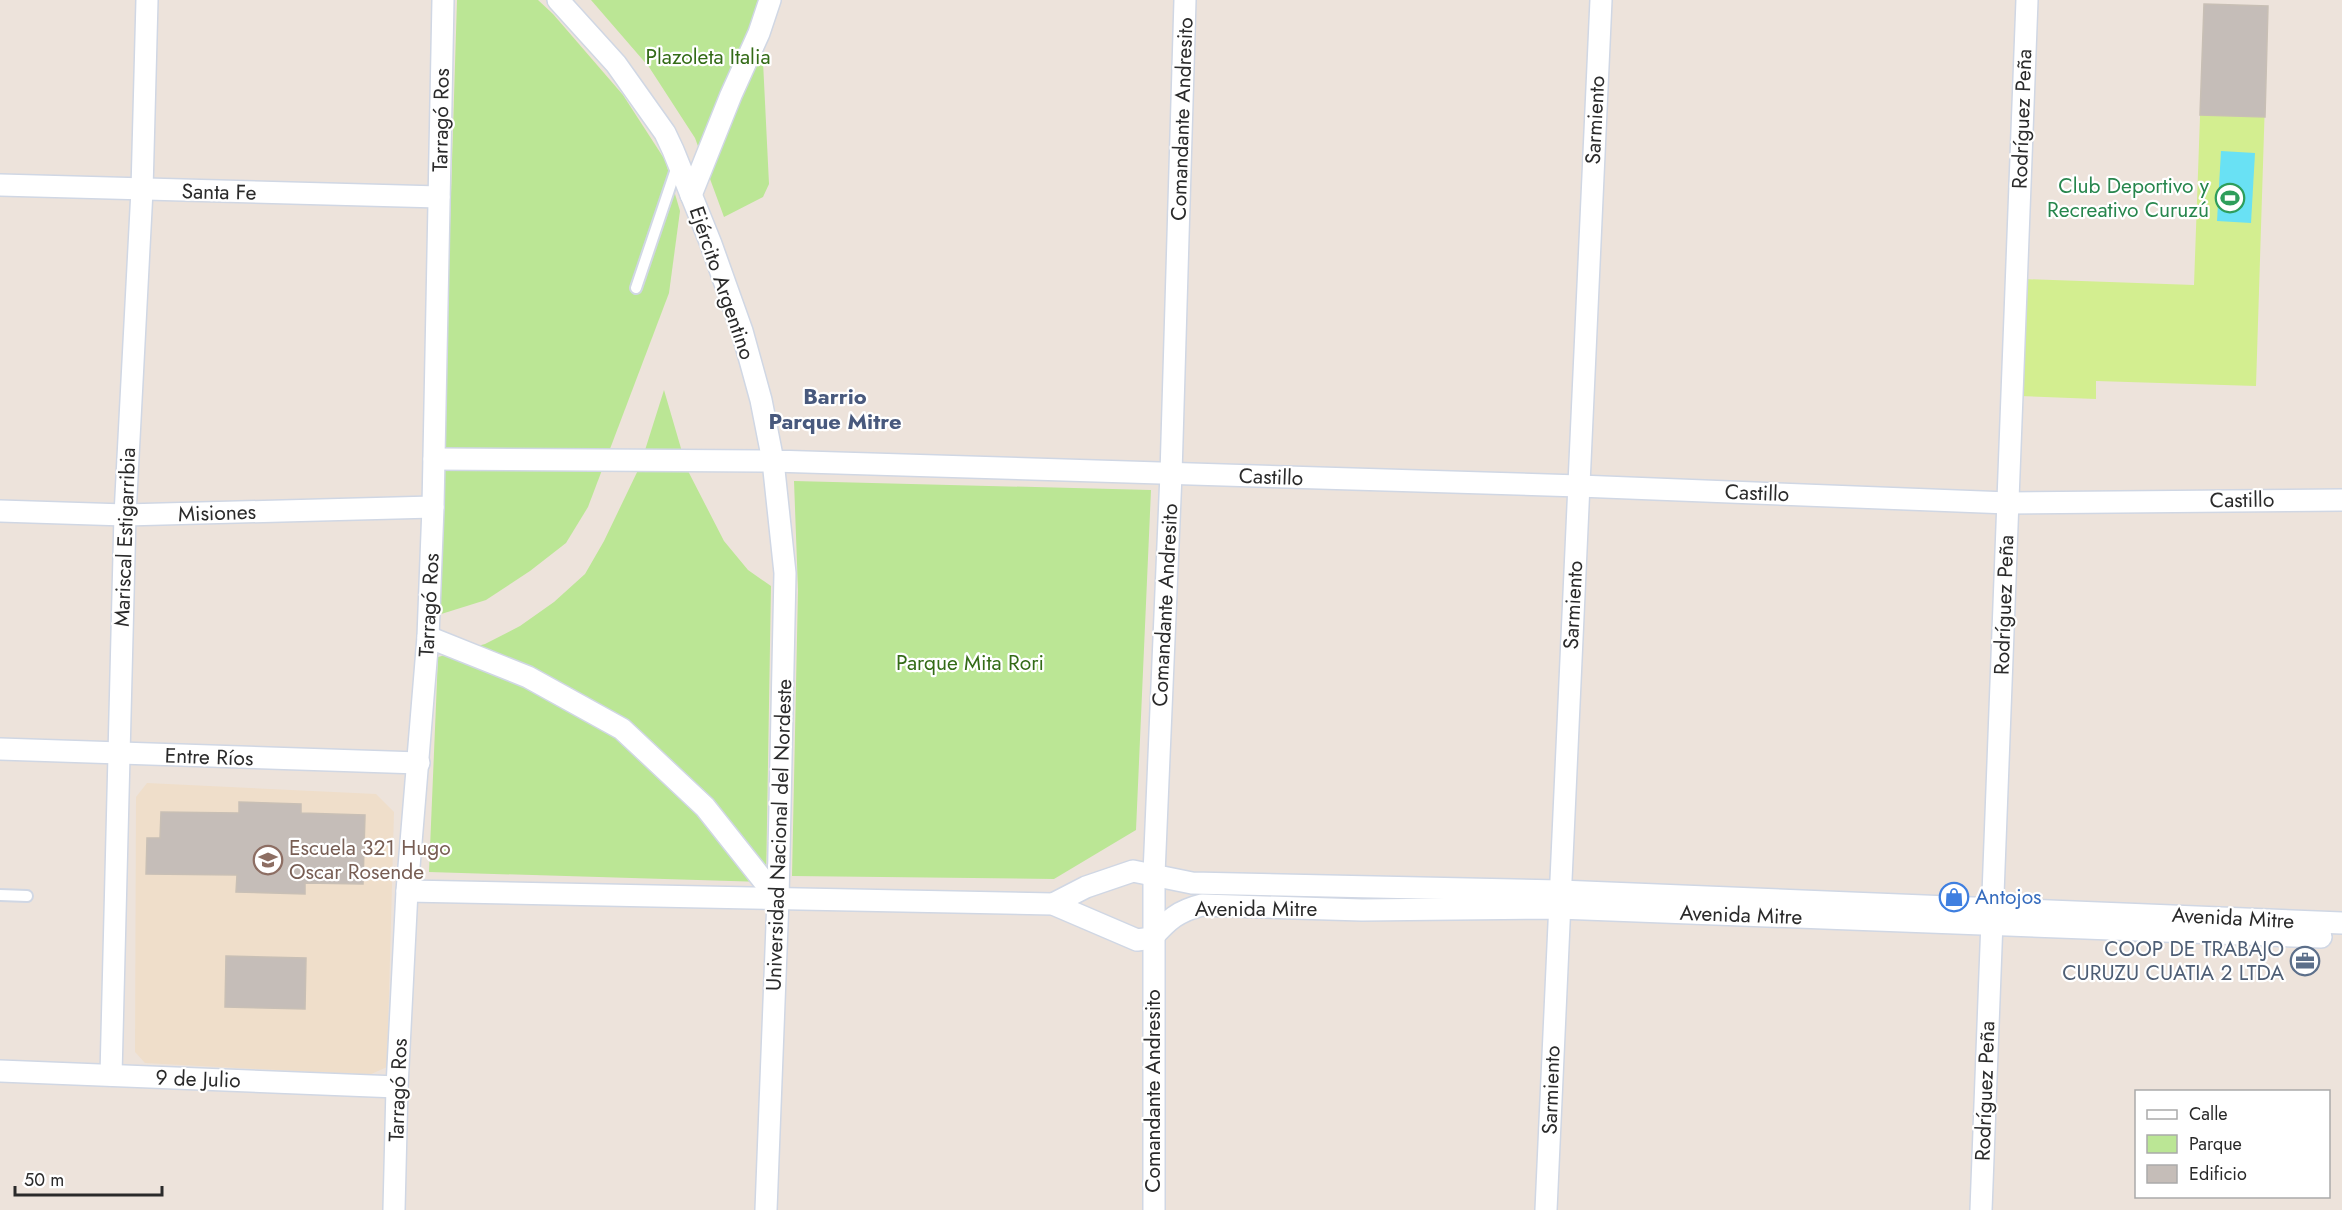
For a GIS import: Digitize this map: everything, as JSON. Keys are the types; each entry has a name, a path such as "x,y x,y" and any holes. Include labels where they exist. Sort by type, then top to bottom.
{"street":[{"name":"Mariscal Estigarribia","path":"111,1075 125,515 142,190 147,0"},
{"name":"Tarragó Ros","path":"394,1210 397,1086 407,891 428,637 444,0"},
{"name":"Ejército Argentino","path":"558,0 616,64 665,133 711,244 742,331 761,400 773,461"},
{"path":"691,195 731,95 759,33 770,0"},
{"name":"Comandante Andresito","path":"1154,1210 1152,938 1171,474 1185,0"},
{"name":"Sarmiento","path":"1546,1210 1601,0"},
{"name":"Rodríguez Peña","path":"1981,1210 2027,0"},
{"name":"Santa Fe","path":"0,185 439,197"},
{"path":"434,459 773,461 1171,474"},
{"name":"Universidad Nacional del Nordeste","path":"766,1210 778,899 785,573 773,461"},
{"name":"Castillo","path":"1171,474 1579,486 2008,503 2342,500"},
{"name":"Misiones","path":"0,511 125,515 433,507"},
{"path":"428,637 528,677 622,729 705,807 778,899"},
{"name":"Entre Ríos","path":"0,749 419,763"},
{"name":"Avenida Mitre","path":"1053,904 1086,886 1133,871 1192,883 1559,899 1991,916 2342,923"},
{"path":"407,891 1053,904 1137,940 1152,938"},
{"name":"Avenida Mitre","path":"1152,938 1166,922 1184,910 1202,906 1362,910 1559,899"},
{"name":"Avenida Mitre","path":"1991,916 2342,937"},
{"name":"9 de Julio","path":"0,1071 397,1086"}],"lane":[{"path":"636,288 678,164"},
{"path":"0,895 27,896"}],"shaded area":[{"path":"147,783 376,794 394,812 387,1067 369,1075 145,1063 135,1052 136,797"}],"green space":[{"path":"457,0 538,0 553,14 623,95 665,160 680,211 669,293 588,507 566,543 530,571 486,600 438,615"},
{"name":"Plazoleta Italia","path":"591,0 760,0 769,184 763,197 724,217 695,138 649,67"},
{"name":"Club Deportivo y Recreativo Curuzú","path":"2204,4 2268,6 2256,386 2096,381 2096,399 2019,396 2022,279 2194,285"},
{"path":"664,390 687,469 724,541 748,570 771,586 766,882 429,872 438,657 485,644 520,626 554,602 585,574 604,541 640,466"},
{"name":"Parque Mita Rori","path":"794,481 1151,490 1136,830 1054,879 792,876 798,590"}],"water":[{"path":"2221,151 2255,153 2251,223 2217,221"}],"building":[{"path":"2204,4 2268,6 2265,117 2200,115"},
{"path":"239,802 301,804 301,813 365,815 363,884 305,883 305,894 236,892 237,875 146,874 147,838 160,838 161,812 239,813"},
{"path":"226,956 306,958 305,1009 225,1007"}],"place":[{"name":"Club Deportivo y Recreativo Curuzú","path":"2230,198"},
{"name":"Escuela 321 Hugo Oscar Rosende","path":"268,860"},
{"name":"Antojos","path":"1954,897"},
{"name":"COOP DE TRABAJO CURUZU CUATIA 2 LTDA","path":"2305,961"}],"district":[{"name":"Barrio Parque Mitre","path":"835,408"}]}
